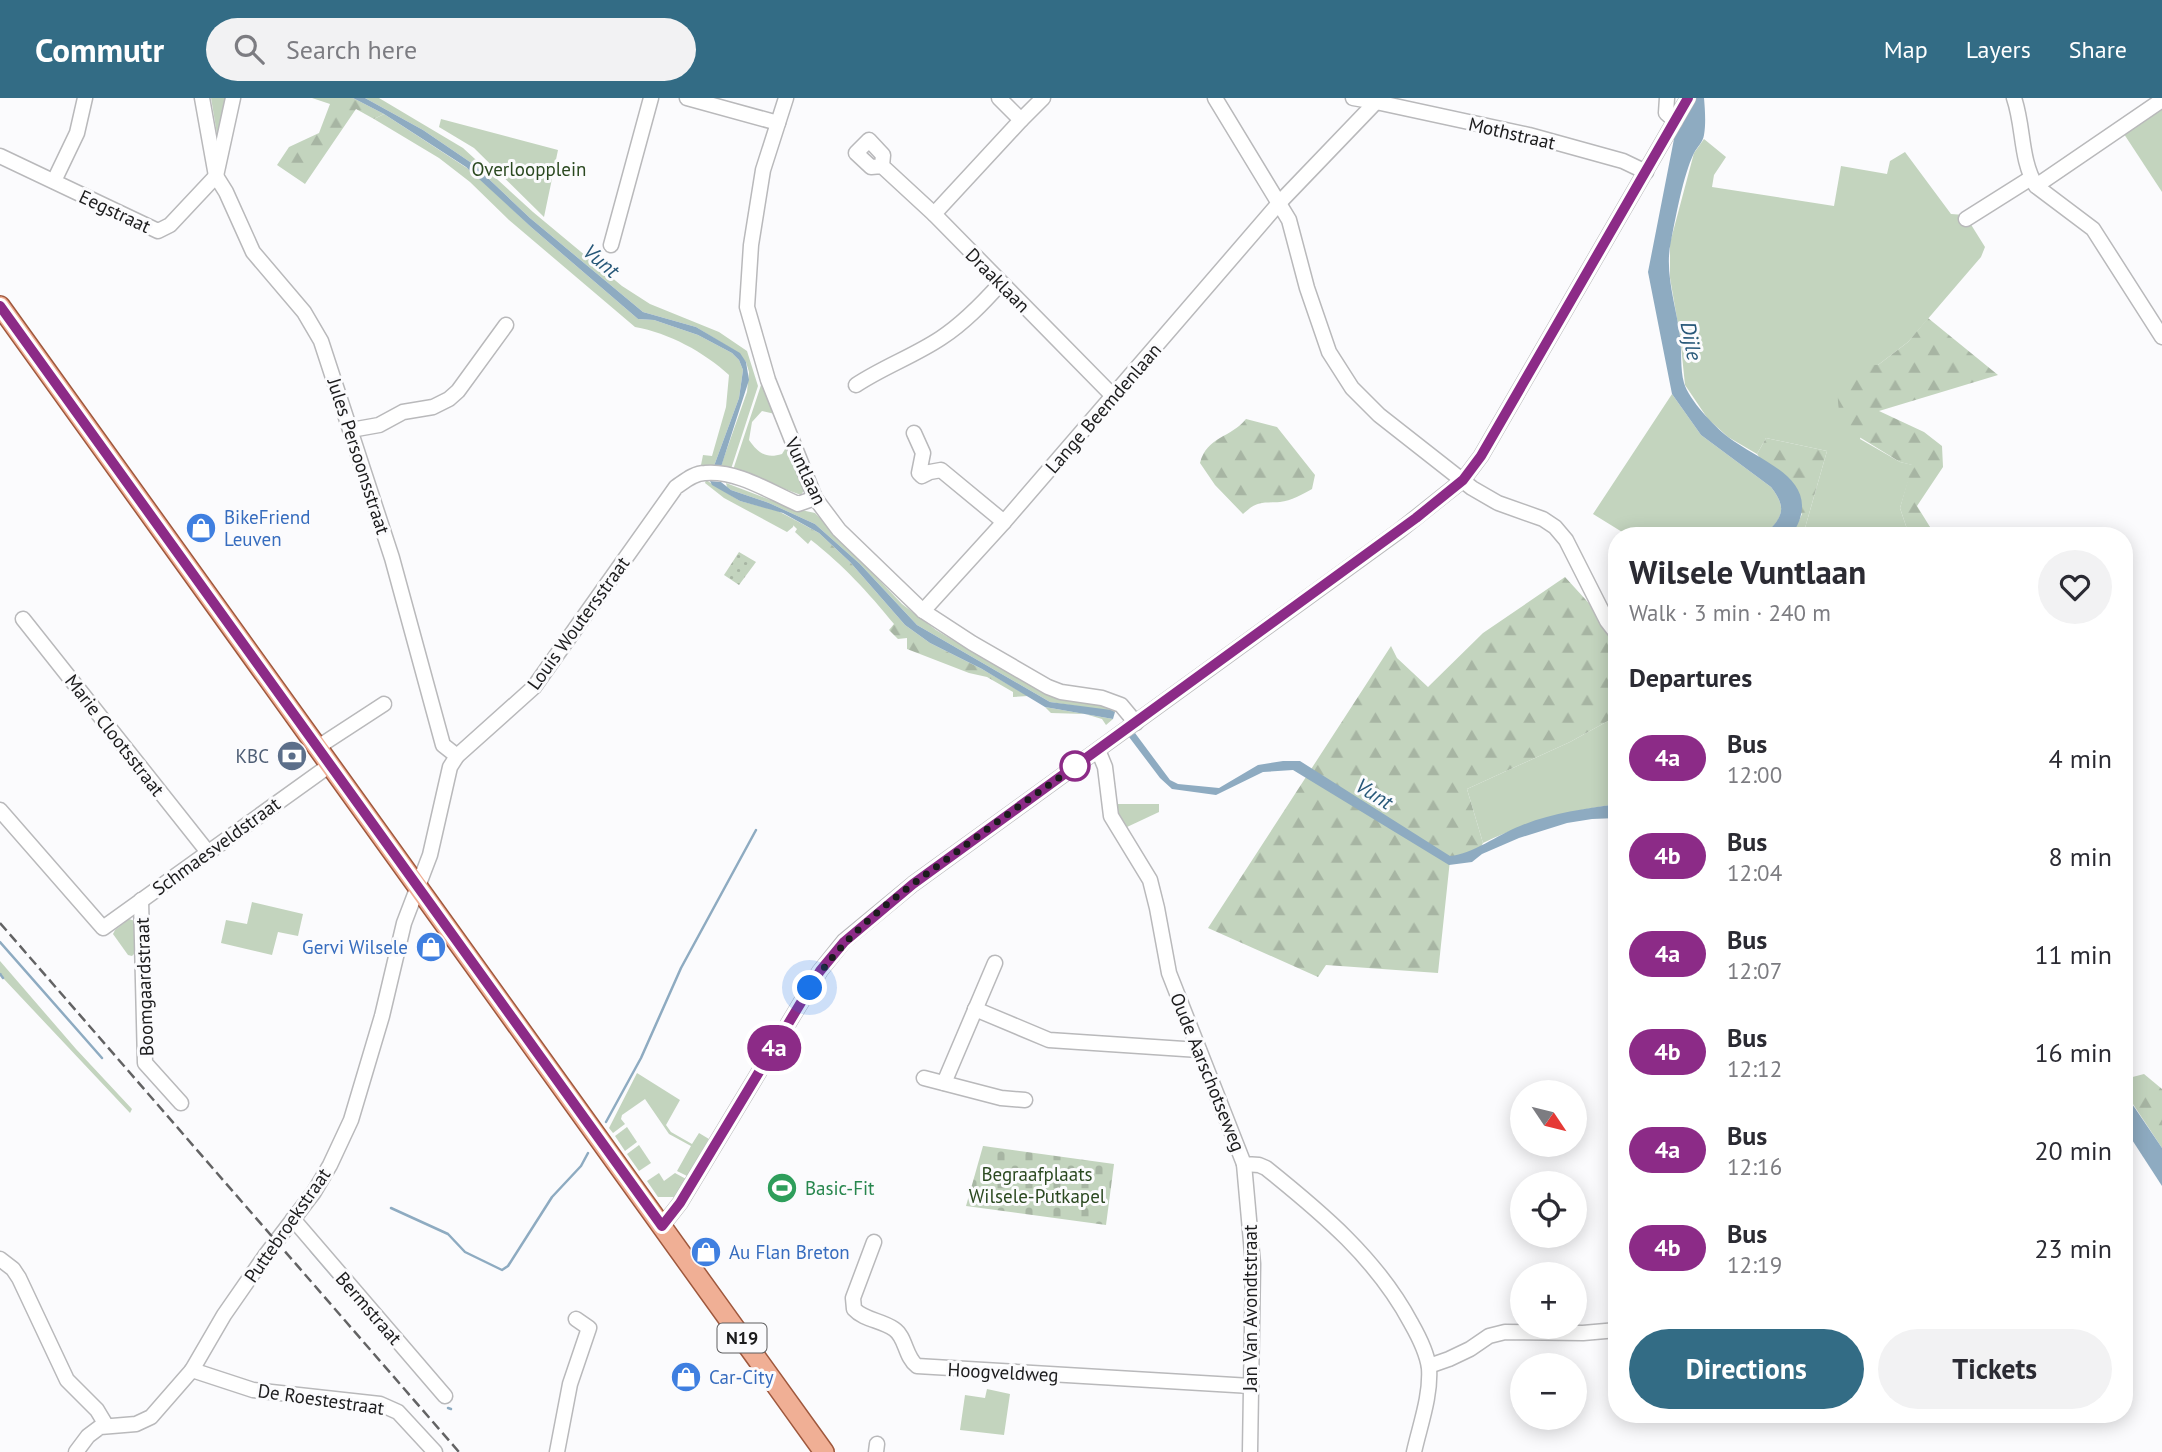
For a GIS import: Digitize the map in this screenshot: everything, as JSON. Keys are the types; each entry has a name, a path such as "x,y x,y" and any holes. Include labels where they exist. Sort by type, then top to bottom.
{"main road":[{"name":"N19","path":"0,306 824,1452"}],"street":[{"path":"54,181 77,133 85,98"},
{"name":"Jules Persoonsstraat","path":"202,98 216,176 253,252 312,325 324,351 392,558 443,745 457,756"},
{"path":"216,176 233,98"},
{"path":"611,245 651,98"},
{"path":"687,98 778,122"},
{"name":"Vuntlaan","path":"786,98 763,170 751,245 747,307 768,380 815,498 839,530 923,611 1048,687 1061,692 1102,698 1121,705 1130,727"},
{"path":"999,98 1021,120"},
{"path":"934,214 1043,98"},
{"path":"1215,98 1289,219 1317,321 1329,352 1352,388 1379,415 1488,498 1543,519 1555,527 1566,540 1608,622"},
{"name":"Mothstraat","path":"1353,98 1528,135 1623,161 1646,172"},
{"path":"1667,98 1666,113 1673,126"},
{"path":"662,1226 680,1203 810,988 844,942 913,884 1399,531 1463,480 1481,456 1688,98"},
{"path":"2014,98 2023,151 2034,182 2093,229 2162,337"},
{"path":"1966,219 2034,182 2162,100"},
{"path":"1280,202 1376,102"},
{"name":"Eegstraat","path":"0,156 158,231 170,225 216,176"},
{"name":"Draaklaan","path":"882,166 934,214 1113,396"},
{"name":"Lange Beemdenlaan","path":"923,611 1004,522 1280,202"},
{"path":"856,385 882,368 941,338 977,309 1001,284"},
{"path":"351,430 379,425 403,412 433,407 449,400 506,326"},
{"path":"914,433 923,453 919,473 922,476 930,471 940,470 1004,522"},
{"name":"Louis Woutersstraat","path":"419,887 430,855 450,767 457,756 534,687 676,487 692,476 727,474 798,504 815,498"},
{"name":"Marie Clootsstraat","path":"23,619 207,851"},
{"path":"318,747 384,704"},
{"name":"Oude Aarschotseweg","path":"1098,750 1105,767 1111,816 1150,880 1169,973 1244,1164 1266,1168 1327,1219 1379,1273 1400,1302 1416,1332 1429,1366 1428,1386 1414,1452"},
{"name":"Schmaesveldstraat","path":"103,928 330,765"},
{"name":"Boomgaardstraat","path":"0,810 103,928"},
{"name":"Puttebroekstraat","path":"106,1425 136,1424 151,1417 192,1370 224,1315 330,1165 351,1120 382,1016 404,923 419,887"},
{"name":"Boomgaardstraat","path":"141,900 145,1063 181,1103"},
{"path":"944,1083 995,962"},
{"path":"975,1009 1049,1040 1199,1050"},
{"path":"924,1078 1001,1098 1025,1100"},
{"name":"Jan Van Avondtstraat","path":"1244,1164 1253,1264 1250,1452"},
{"name":"Bermstraat","path":"293,1219 445,1396"},
{"name":"Hoogveldweg","path":"874,1242 853,1298 853,1309 858,1314 894,1329 911,1361 917,1366 1251,1386"},
{"path":"0,1259 13,1269 19,1278 68,1380 97,1410 106,1425 93,1431 76,1452"},
{"path":"557,1452 570,1384 589,1328 576,1319"},
{"path":"1429,1366 1470,1349 1489,1336 1505,1332 1583,1334 1608,1330"},
{"name":"De Roestestraat","path":"192,1370 253,1390 380,1404 398,1412 435,1452"}],"green space":[{"path":"211,98 230,98 220,152"},
{"path":"312,98 353,98 384,114 374,119 356,109 305,184 277,165 289,147 319,133 330,104"},
{"path":"365,98 379,98 463,148 533,212 622,286 650,304 719,332 747,351 758,386 731,469 721,467 747,392 749,372 746,362 737,352 696,327 643,312 530,218 473,164 423,130"},
{"path":"2162,109 2162,192 2124,134"},
{"path":"384,114 473,172 531,227 638,319 654,320 698,335 732,353 739,360 743,370 739,398 714,466 701,465 703,455 712,456 726,407 729,375 685,345 661,334 635,327 509,220 470,182 439,158 374,119"},
{"name":"Overloopplein","path":"441,119 558,150 544,217 474,148 439,127"},
{"path":"1704,139 1726,157 1714,175 1712,187 1834,206 1841,166 1887,174 1890,161 1905,152 1951,214 1965,215 1985,247 1981,257 1908,342 1878,365 1860,439 1900,462 1913,465 1900,508 1906,527 1805,527 1827,451 1766,438 1757,454 1728,437 1708,419 1685,385 1670,278 1670,243 1694,153"},
{"path":"1928,318 1998,375 1879,411 1924,432 1942,446 1943,467 1917,506 1930,527 1906,527 1900,508 1912,465 1900,462 1843,427 1839,409 1839,387 1851,364 1878,365 1908,342"},
{"path":"762,382 775,414 762,411 752,422 749,440 767,455 782,454 787,446 805,489 801,495 733,470"},
{"path":"1672,394 1701,435 1771,487 1781,507 1779,518 1773,527 1614,527 1593,514"},
{"path":"1246,419 1277,427 1315,475 1312,489 1288,500 1256,505 1243,514 1215,485 1200,463 1203,454 1214,442"},
{"path":"1766,438 1827,451 1805,527 1796,527 1802,514 1757,454"},
{"path":"706,480 740,501 778,511 795,520 793,527 787,532 724,498 705,483"},
{"path":"726,483 792,508 815,513 902,604 936,630 1001,669 1060,699 1106,705 1116,709 1115,712 1050,702 917,625 860,564 815,524 769,503 731,490"},
{"path":"795,520 819,533 850,562 905,625 930,643 1028,696 1013,697 1013,692 987,677 969,673 907,649 907,638 898,639 889,630 894,624 855,579 811,540 808,544 795,532 797,529 792,524"},
{"path":"739,552 756,562 739,585 724,575"},
{"path":"1565,577 1608,624 1608,721 1570,742 1467,789 1483,843 1473,853 1450,860 1438,973 1326,965 1318,977 1208,928 1391,646 1397,658 1428,687 1483,633"},
{"path":"1045,707 1085,714 1051,713"},
{"path":"1086,714 1113,719 1106,725 1102,719"},
{"path":"1608,721 1608,806 1548,818 1483,843 1467,789 1570,742"},
{"path":"1116,804 1159,804 1159,812 1127,827"},
{"path":"252,902 303,914 298,936 278,932 272,955 221,943 226,920 247,924"},
{"path":"129,919 135,921 136,952 132,956 128,955 113,934"},
{"path":"0,961 132,1109 130,1113 3,978 0,974"},
{"path":"637,1073 680,1100 666,1125 671,1132 692,1144 699,1133 709,1139 687,1176 677,1171 691,1146 669,1134 645,1099 622,1115 621,1119 625,1124 613,1133 609,1128"},
{"path":"2144,1074 2162,1089 2162,1148 2133,1104 2133,1077"},
{"path":"627,1127 637,1142 625,1151 615,1136"},
{"path":"639,1145 651,1163 639,1171 627,1154"},
{"name":"Begraafplaats Wilsele-Putkapel","path":"983,1146 1114,1164 1106,1225 966,1206"},
{"path":"659,1173 664,1181 675,1173 686,1179 674,1197 658,1197 647,1181"},
{"path":"987,1389 1010,1394 1004,1435 960,1430 965,1395 985,1398"}],"water":[{"path":"353,98 365,98 423,130 473,164 530,218 643,312 696,327 740,353 746,362 749,380 721,467 714,466 739,398 743,370 739,360 732,353 698,335 654,320 638,319 466,167 384,114"},
{"name":"Dijle","path":"1682,98 1704,98 1705,130 1683,184 1669,253 1684,383 1696,405 1709,420 1728,437 1786,475 1796,487 1802,500 1801,516 1796,527 1772,527 1779,518 1781,507 1771,487 1701,435 1672,394 1648,272"},
{"path":"710,481 721,482 731,490 769,503 815,524 860,564 917,625 1050,702 1111,710 1115,712 1113,719 1045,707 982,669 930,643 905,625 850,562 819,533 783,513 740,501 712,485"},
{"path":"1135,733 1170,780 1178,784 1219,788 1258,765 1300,761 1450,856 1476,848 1520,826 1556,815 1608,805 1608,818 1567,823 1519,838 1482,854 1472,862 1449,865 1293,770 1263,772 1216,795 1172,789 1160,778 1129,737"},
{"path":"2133,1105 2162,1148 2162,1186 2133,1141"}],"waterway":[{"path":"606,1122 641,1058 681,968 756,830"},
{"path":"0,942 102,1058"},
{"path":"0,974 3,978"},
{"path":"391,1208 448,1234 465,1252 502,1270 508,1266 552,1197 581,1166 588,1153"},
{"path":"311,1251 372,1322"}],"railway":[{"path":"0,923 459,1452"}],"bus line":[{"name":"4a","path":"0,306 662,1226 680,1203 820,971 860,926 1026,801 1377,547 1463,480 1481,456 1688,98"}],"place":[{"name":"BikeFriend Leuven","path":"201,528"},
{"name":"KBC","path":"292,756"},
{"name":"Gervi Wilsele","path":"431,947"},
{"name":"Basic-Fit","path":"782,1188"},
{"name":"Au Flan Breton","path":"706,1252"},
{"name":"Car-City","path":"686,1377"}],"route":[{"path":"810,988 820,971 860,926 913,884 1080,763 1075,766"}],"water label":[{"name":"Vunt","path":"601,261"},
{"name":"Vunt","path":"1374,794"}]}
